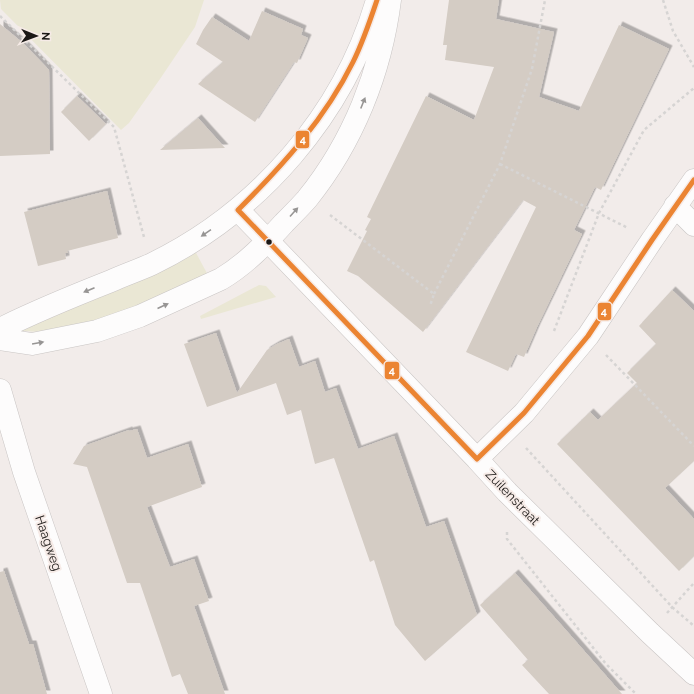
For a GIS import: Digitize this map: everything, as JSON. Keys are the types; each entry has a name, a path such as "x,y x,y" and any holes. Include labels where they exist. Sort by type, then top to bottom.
{"street":[{"path":"0,329 24,317 152,264 198,238 238,210 268,181 297,149 330,104 346,78 358,52 377,0"},
{"path":"0,339 32,344 82,335 111,327 140,316 234,272 268,241 307,198 332,163 346,140 370,86 388,18 390,0"},
{"path":"477,459 524,412 588,336 694,180"},
{"path":"675,206 694,225"},
{"name":"Zuilenstraat","path":"238,210 507,492 650,633 694,674"},
{"name":"Haagweg","path":"0,390 6,434 27,479 101,694"}],"path":[{"path":"430,306 434,294 500,164 532,68 545,0"},
{"path":"663,0 673,31 694,67"},
{"path":"0,16 114,127 152,264"},
{"path":"554,331 598,213 644,130 694,88"},
{"path":"500,164 652,240"},
{"path":"307,198 434,294"},
{"path":"588,336 694,446"},
{"path":"508,429 672,607 694,626"},
{"path":"507,492 507,539 606,664 636,694"},
{"path":"650,633 694,583"}],"shaded area":[{"path":"0,0 204,0 195,27 129,123 121,130 1,9"},
{"path":"195,251 209,277 115,318 44,332 21,331 20,328"},
{"path":"259,285 266,286 276,297 201,319 200,316"}],"building":[{"path":"449,0 499,0 496,19 554,32 539,97 579,111 619,25 669,49 601,190 595,187 574,230 582,234 524,357 516,354 508,371 466,352 536,207 523,200 423,332 358,276 347,271 367,231 365,230 371,219 367,217 426,96 474,120 494,67 445,60 447,45 443,45"},
{"path":"262,11 303,29 301,35 308,38 297,63 294,62 255,122 198,84 223,62 196,44 212,17 249,41"},
{"path":"0,24 24,44 49,70 50,154 0,156"},
{"path":"77,96 106,124 89,141 61,112"},
{"path":"198,118 225,148 160,150"},
{"path":"107,191 118,238 67,251 68,253 65,253 66,259 38,266 24,212"},
{"path":"672,290 694,311 694,461 665,488 694,519 694,556 679,571 557,444 590,412 598,420 637,383 627,373 656,344 639,326"},
{"path":"216,333 237,393 267,350 289,339 299,367 315,361 325,392 336,388 358,449 394,436 426,527 444,521 477,615 425,661 395,625 374,560 370,562 334,458 315,464 301,410 287,415 276,383 207,407 184,344"},
{"path":"137,429 147,458 188,444 202,487 147,507 170,567 194,559 209,601 194,606 225,694 188,694 180,674 172,677 140,583 127,583 87,467 73,464 84,446 129,430"},
{"path":"4,571 29,644 33,644 47,694 0,694 0,572"},
{"path":"515,573 622,694 549,694 522,665 528,660 480,605"}],"transit line":[{"name":"4","path":"377,0 357,54 330,103 287,158 238,210 477,459 524,413 588,336 694,180"}]}
